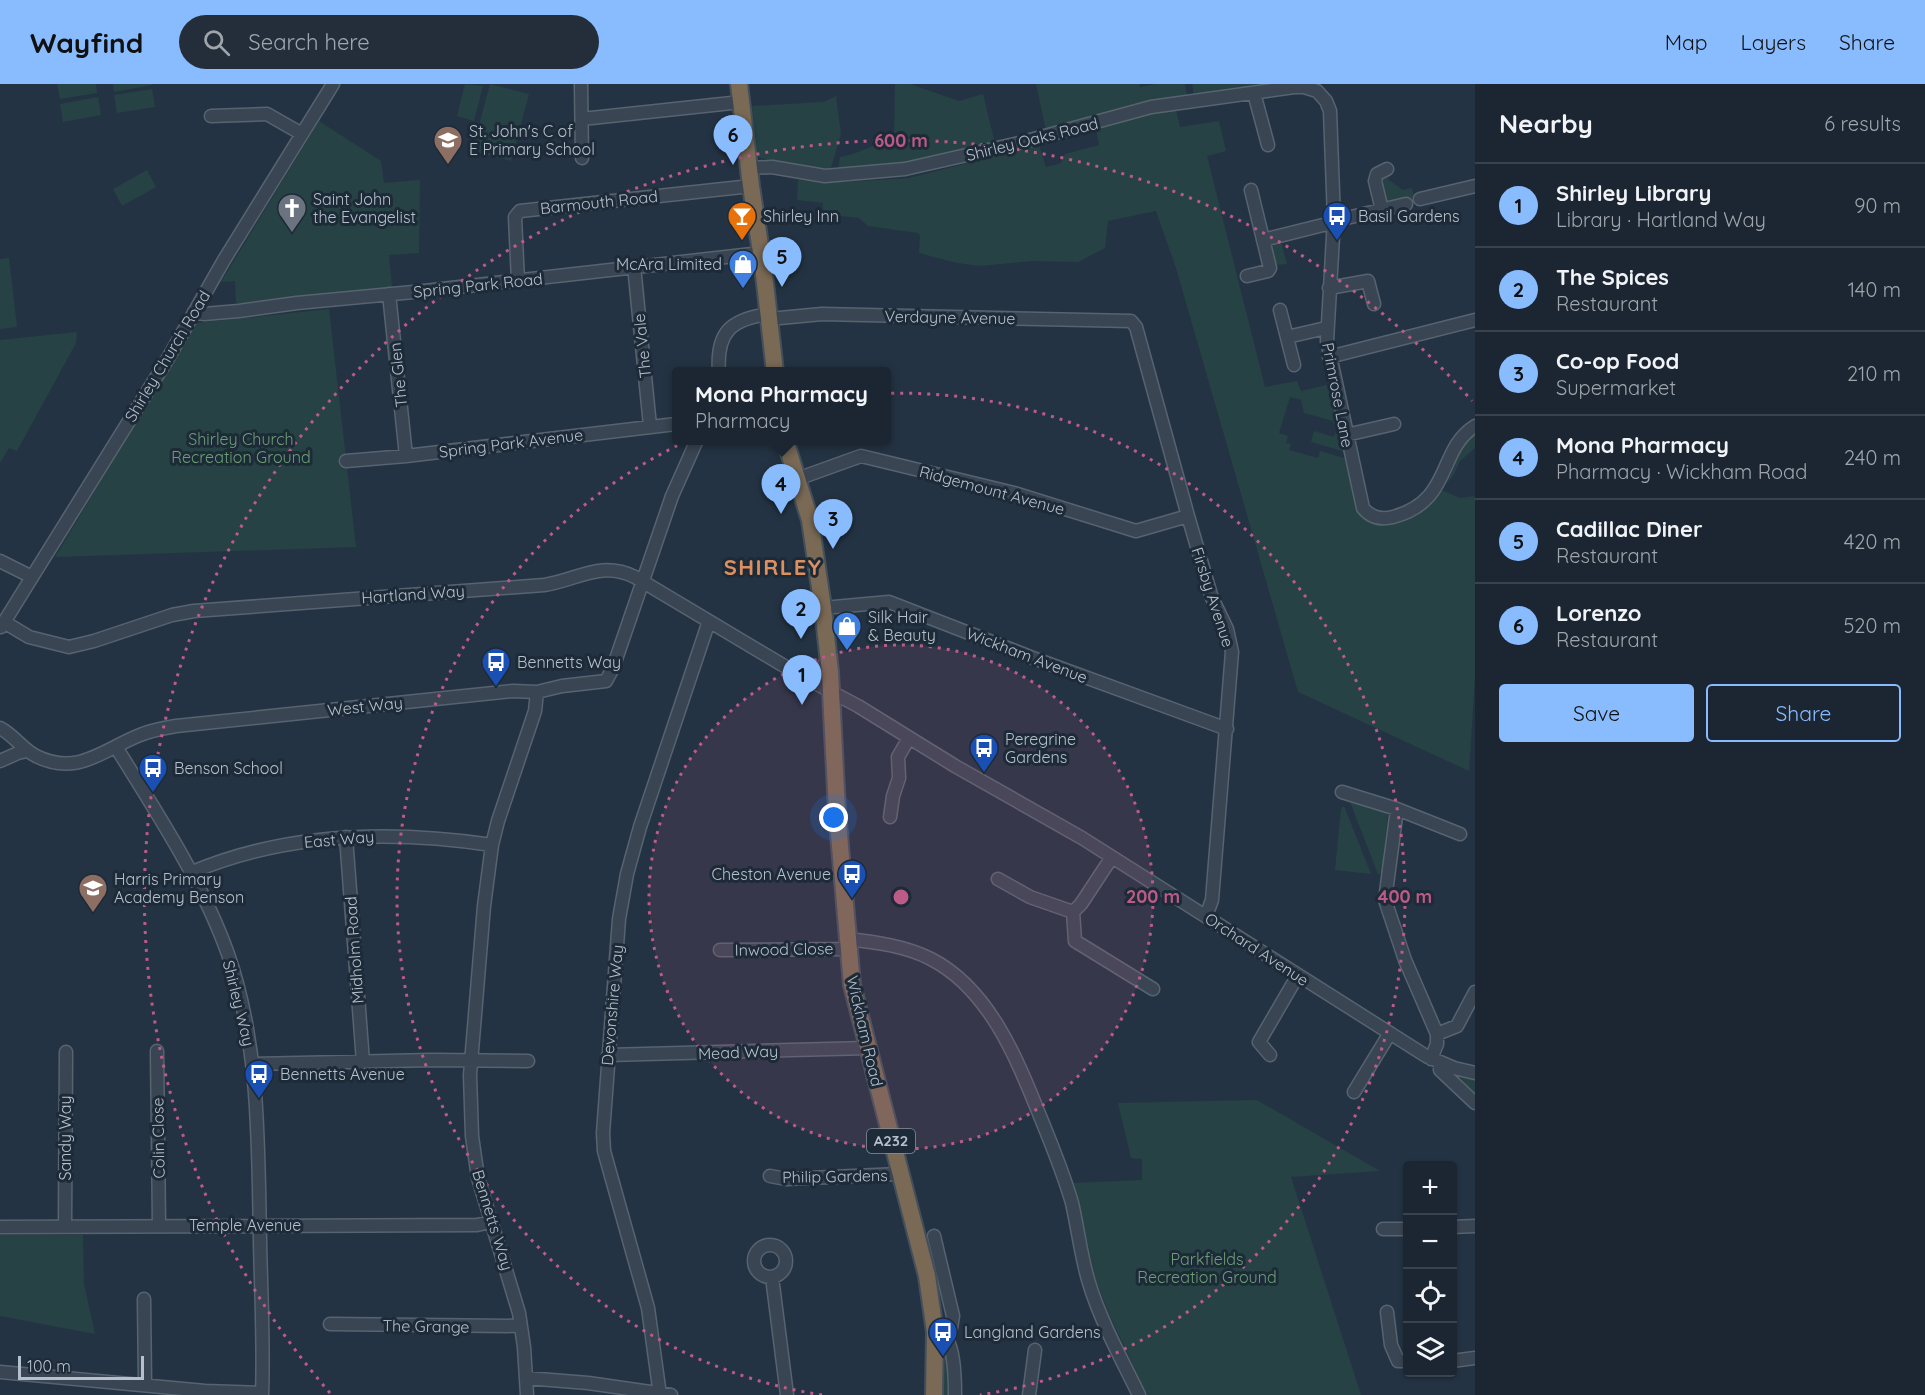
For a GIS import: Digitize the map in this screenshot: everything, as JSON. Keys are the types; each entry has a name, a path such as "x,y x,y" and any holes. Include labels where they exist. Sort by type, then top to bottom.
{"highway":[{"path":"739,84 748,168 762,253 774,367"},
{"name":"Wickham Road","path":"786,445 812,528 823,608 848,944 854,994 940,1333 934,1395"}],"street":[{"name":"Shirley Church Road","path":"2,625 167,360 224,260 333,84"},
{"path":"582,84 582,158"},
{"name":"Shirley Oaks Road","path":"748,168 772,167 825,176 905,170 1029,141 1151,107 1300,86 1314,90"},
{"name":"Primrose Lane","path":"1314,90 1324,98 1330,111 1334,222 1326,328 1329,357 1362,506 1371,516 1388,518 1407,512 1427,498 1442,477 1458,442 1475,426"},
{"path":"1254,93 1268,145"},
{"path":"582,119 741,102"},
{"path":"211,116 267,114 302,134"},
{"path":"1382,210 1375,181 1377,174 1387,169"},
{"name":"Barmouth Road","path":"518,280 515,217 518,212 751,186"},
{"path":"1420,199 1475,186"},
{"path":"1247,276 1270,270 1251,190"},
{"path":"1263,240 1406,204"},
{"name":"Spring Park Road","path":"194,312 204,314 239,311 762,253"},
{"name":"The Vale","path":"634,266 650,426"},
{"path":"1329,288 1368,281 1374,304"},
{"name":"The Glen","path":"389,294 406,456"},
{"path":"1280,310 1294,365"},
{"name":"Verdayne Avenue","path":"720,367 718,352 726,332 742,320 822,314 1131,321"},
{"name":"Firsby Avenue","path":"1131,321 1136,327 1212,598 1227,629 1232,652 1212,900 1206,916"},
{"path":"1329,357 1475,321"},
{"path":"1287,337 1326,328"},
{"name":"Spring Park Avenue","path":"346,460 406,456 672,424"},
{"path":"1346,435 1394,424"},
{"path":"643,582 672,496 695,445"},
{"name":"Ridgemount Avenue","path":"797,479 861,456 1014,493 1136,531 1188,516"},
{"path":"0,561 32,577"},
{"name":"Hartland Way","path":"2,625 29,637 69,647 172,615 194,611 544,585 600,569 621,571 643,582 830,692"},
{"name":"West Way","path":"0,728 27,751 49,761 73,764 88,760 141,734 176,726 492,693 537,692 562,686 603,682 609,679 643,582"},
{"name":"Wickham Avenue","path":"823,608 889,602 1227,729"},
{"name":"Devonshire Way","path":"664,1394 648,1308 603,1145 608,1055 620,919 627,874 640,827 709,621"},
{"path":"802,676 818,673 823,668 828,654"},
{"name":"Bennetts Way","path":"527,1395 521,1326 512,1285 490,1222 478,1178 472,1136 471,1060 483,906 492,845 535,711 537,692"},
{"name":"Orchard Avenue","path":"830,692 858,706 1112,857 1436,1061 1475,1073"},
{"path":"832,724 843,711 858,706"},
{"path":"890,817 898,778 898,757 909,738"},
{"name":"Shirley Way","path":"116,747 158,816 216,924 228,955 245,1015 253,1064 260,1225 262,1394"},
{"path":"0,761 27,751"},
{"path":"1342,792 1397,809 1460,834"},
{"path":"1397,809 1385,900 1406,960 1437,1034 1436,1061 1440,1071 1475,1102"},
{"name":"East Way","path":"190,873 261,850 346,837 419,837 492,845"},
{"name":"Midholm Road","path":"346,837 363,1062"},
{"path":"1073,912 1082,904 1112,857"},
{"path":"998,879 1030,897 1073,912"},
{"path":"1073,912 1075,940 1153,989"},
{"path":"848,944 902,948 937,963 969,989 1000,1030 1026,1080 1065,1181 1088,1281 1139,1395"},
{"name":"Inwood Close","path":"720,950 848,944"},
{"path":"1270,1054 1259,1042 1298,975"},
{"path":"1437,1034 1457,1026 1475,992"},
{"path":"1354,1092 1390,1033"},
{"name":"Mead Way","path":"608,1055 868,1048"},
{"name":"Colin Close","path":"157,1051 159,1225"},
{"name":"Sandy Way","path":"65,1225 66,1052"},
{"path":"253,1064 528,1061"},
{"name":"Philip Gardens","path":"770,1176 786,1179 900,1173"},
{"name":"Temple Avenue","path":"0,1227 481,1225 490,1222"},
{"path":"1457,1227 1475,1226"},
{"path":"1383,1229 1403,1229"},
{"name":"Wickham Road","path":"934,1236 953,1316 951,1328 940,1333 951,1353 955,1395"},
{"path":"772,1277 787,1395"},
{"path":"144,1299 145,1385"},
{"path":"1387,1312 1391,1345 1398,1360 1403,1361"},
{"name":"The Grange","path":"330,1324 521,1326"},
{"path":"1029,1395 1035,1350"},
{"path":"1457,1360 1475,1358"},
{"path":"0,1372 210,1392 262,1394"},
{"path":"526,1378 588,1383 664,1394"}],"green space":[{"path":"57,84 96,84 97,93 60,99"},
{"path":"113,84 152,84 152,85 114,92"},
{"path":"465,84 483,86 474,121 457,116"},
{"path":"490,84 529,94 511,161 472,151"},
{"path":"895,84 910,84 959,101 983,94 995,143 913,164 838,170 840,157 894,138"},
{"path":"1036,84 1139,84 1140,87 1156,84 1185,84 1187,97 1046,130"},
{"path":"1192,84 1281,84 1194,96"},
{"path":"152,89 155,107 117,113 114,95"},
{"path":"836,96 841,134 830,171 798,168 758,157 752,106 823,102"},
{"path":"98,97 101,115 63,122 60,104"},
{"path":"1176,110 1180,127 1219,121 1226,151 1207,156 1265,387 1297,381 1301,391 1331,384 1346,452 1311,442 1314,431 1334,437 1338,425 1333,421 1304,413 1301,400 1290,397 1279,433 1288,436 1286,443 1291,444 1289,450 1318,458 1320,451 1347,459 1369,518 1432,502 1441,490 1460,498 1475,496 1475,677 1469,771 1298,692 1176,268 1156,211 1108,221 1105,248 1078,262 1031,261 981,266 957,263 919,253 920,236 918,233 868,226 859,218 822,214 823,203 797,200 798,180 844,182 909,178 1039,145 1046,167 1061,163 1065,154 1099,145 1096,129 1149,114"},
{"path":"319,121 381,161 384,183 420,180 419,253 389,255 392,287 236,304 235,281 221,282"},
{"path":"147,170 156,187 122,206 113,189"},
{"path":"1386,174 1390,176 1388,179 1403,190 1412,188 1414,198 1385,203 1379,177"},
{"path":"1281,242 1287,264 1275,265 1271,248 1275,243"},
{"path":"9,258 17,327 0,329 0,259"},
{"name":"Shirley Church Recreation Ground","path":"329,309 356,547 55,557 196,323"},
{"path":"77,332 76,343 17,451 9,448 0,463 0,340"},
{"path":"1475,433 1475,448 1460,461 1447,483 1463,446"},
{"path":"1354,800 1388,812 1382,873 1378,874 1350,802"},
{"path":"1344,806 1371,874 1335,870 1341,809"},
{"path":"1451,1071 1475,1080 1475,1096 1452,1075"},
{"name":"Parkfields Recreation Ground","path":"1257,1100 1380,1171 1291,1177 1361,1395 1147,1395 1109,1314 1095,1278 1074,1183 1142,1180 1142,1159 1131,1158 1118,1103"},
{"path":"0,1235 83,1235 84,1284 95,1334 0,1316"},
{"path":"945,1353 949,1374 950,1395 943,1395"}],"place":[{"name":"Lorenzo","path":"733,165"},
{"name":"St. John's C of E Primary School","path":"448,166"},
{"name":"Saint John the Evangelist","path":"292,234"},
{"name":"Shirley Inn","path":"742,242"},
{"name":"Basil Gardens","path":"1337,242"},
{"name":"Cadillac Diner","path":"782,287"},
{"name":"McAra Limited","path":"743,290"},
{"name":"Mona Pharmacy","path":"781,514"},
{"name":"Co-op Food","path":"833,549"},
{"name":"The Spices","path":"801,639"},
{"name":"Silk Hair & Beauty","path":"847,652"},
{"name":"Bennetts Way","path":"496,688"},
{"name":"Shirley Library","path":"802,705"},
{"name":"Peregrine Gardens","path":"984,774"},
{"name":"Benson School","path":"153,794"},
{"name":"Cheston Avenue","path":"852,900"},
{"name":"Harris Primary Academy Benson","path":"93,914"},
{"name":"Bennetts Avenue","path":"259,1100"},
{"name":"Langland Gardens","path":"943,1358"}],"district":[{"name":"SHIRLEY","path":"773,567"}]}
